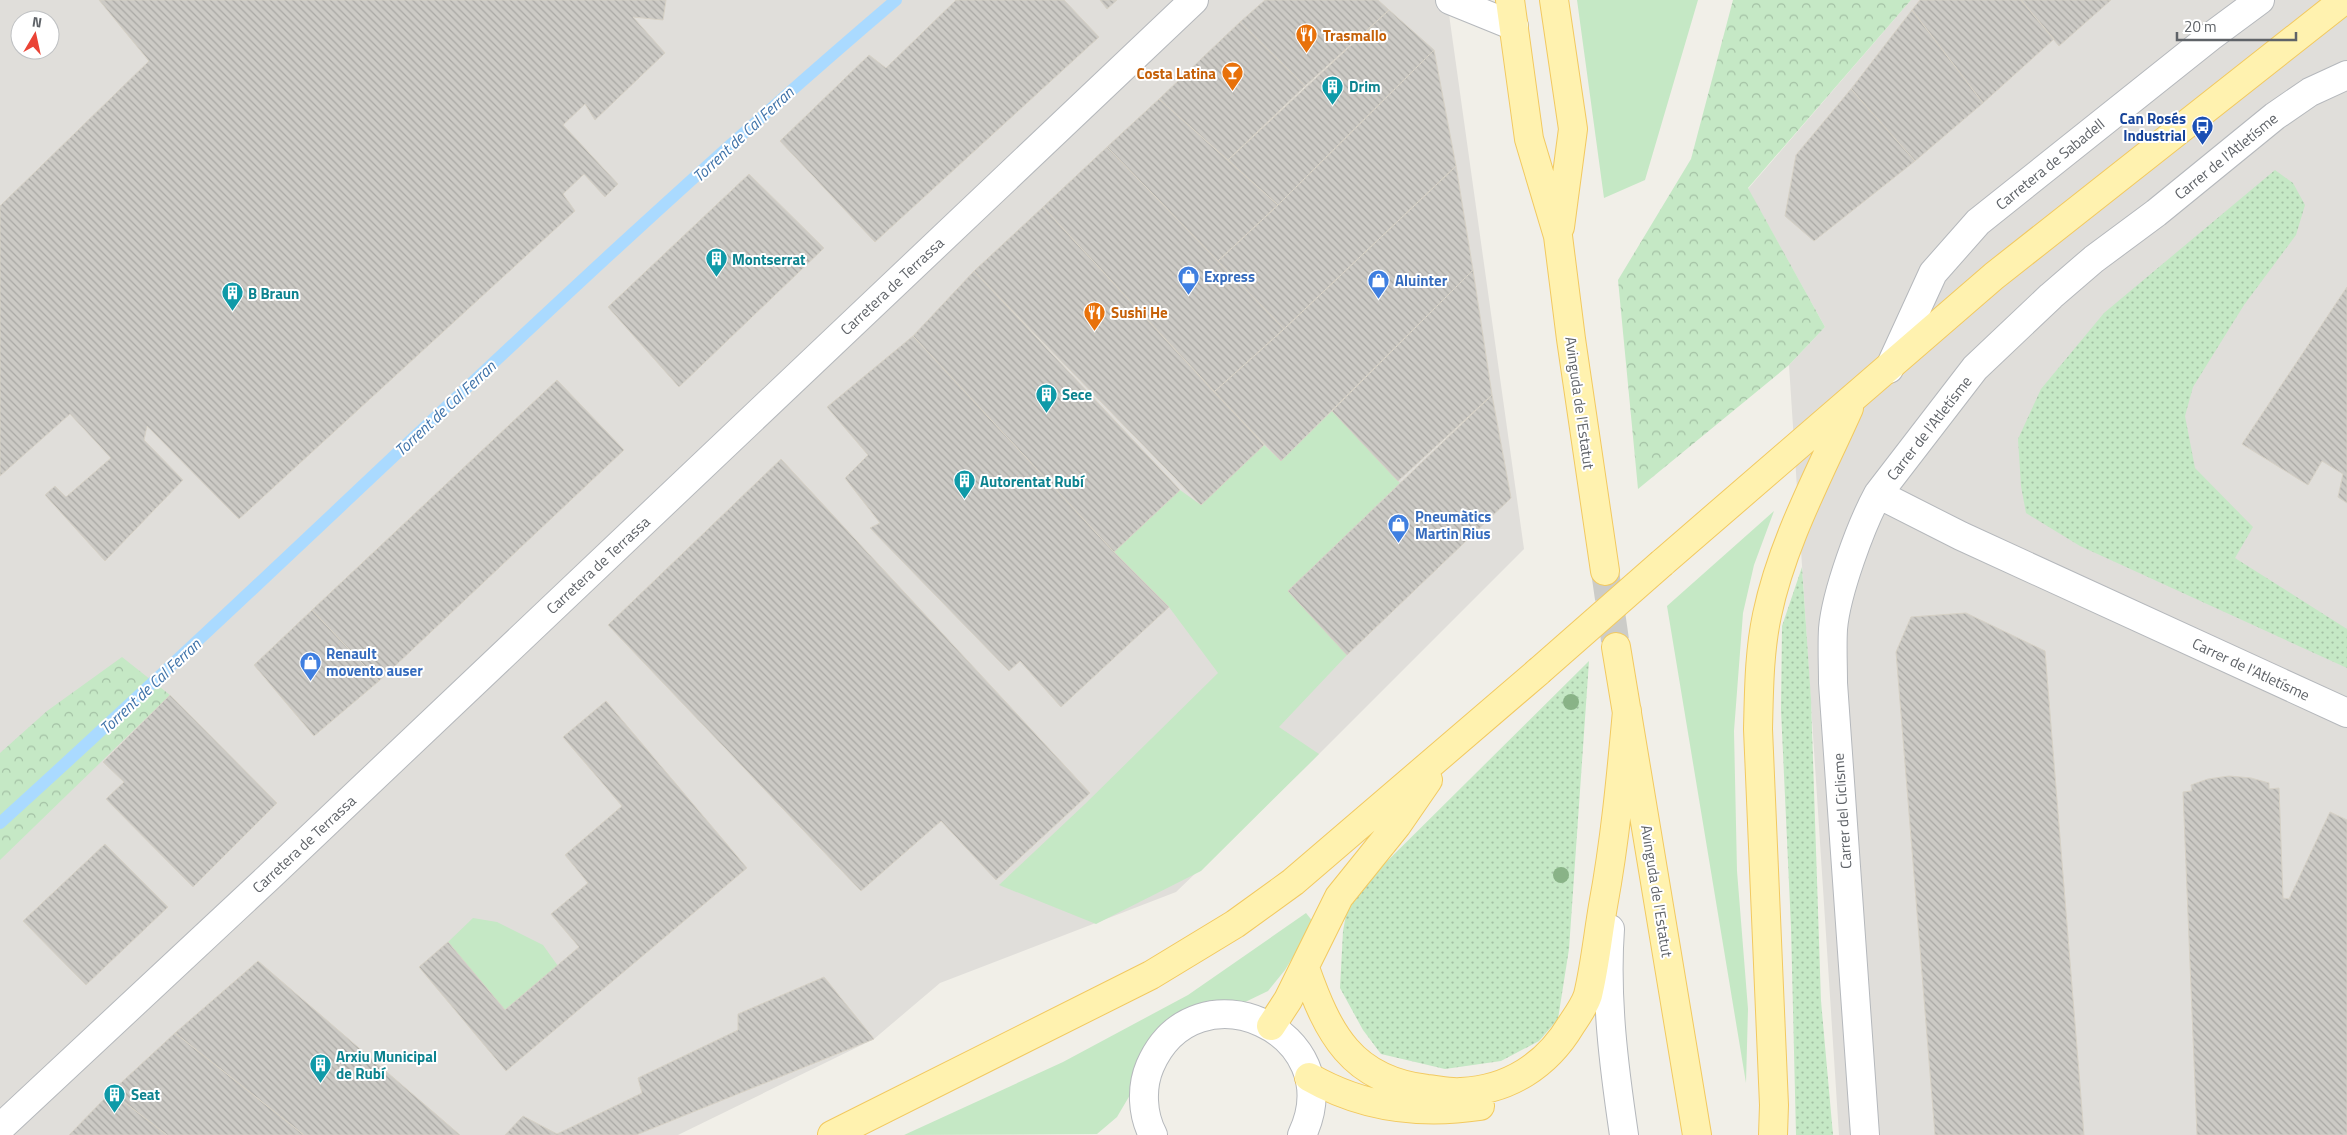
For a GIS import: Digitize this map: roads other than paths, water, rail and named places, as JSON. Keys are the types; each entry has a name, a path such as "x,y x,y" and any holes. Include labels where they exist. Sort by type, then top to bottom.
{"main road":[{"path":"1554,0 1573,129 1558,236"},
{"path":"832,1135 1151,975 1235,924 1293,882 1852,401 1994,276 2344,0"},
{"path":"1512,13 1529,139 1558,236"},
{"name":"Avinguda de l'Estatut","path":"1558,236 1605,571"},
{"path":"1772,1135 1774,1105 1758,729 1759,673 1767,614 1784,557 1852,401"},
{"name":"Avinguda de l'Estatut","path":"1616,647 1697,1135"},
{"path":"1309,1077 1350,1096 1392,1108 1429,1111 1495,1104 1521,1094 1553,1070 1568,1049 1588,997 1615,843 1628,711"},
{"path":"1271,1026 1288,1000 1305,968 1339,897 1397,825 1450,748"},
{"path":"1305,968 1320,1011 1335,1037 1359,1064 1391,1081 1424,1089 1460,1093 1496,1087 1531,1071 1560,1045 1588,997"}],"street":[{"name":"Carretera de Terrassa","path":"0,1128 270,876 1194,0"},
{"path":"1450,0 1512,13"},
{"name":"Carretera de Sabadell","path":"1889,369 1934,273 1978,222 2210,37 2260,0"},
{"path":"2310,92 2347,56"},
{"path":"2310,92 2347,75"},
{"name":"Carrer de l'Atletísme","path":"2310,92 2247,138 2156,213 2094,259 2006,337 1975,368 1878,494 1961,536 2347,713"},
{"name":"Carrer del Ciclisme","path":"1865,1135 1833,683 1833,627 1844,579 1871,507 1878,494"},
{"path":"1615,843 1608,964 1613,1061 1624,1135"},
{"path":"1147,1133 1144,1093 1147,1074 1154,1056 1178,1029 1194,1020 1215,1014 1242,1016 1271,1026 1294,1047 1303,1061 1309,1077 1312,1096 1310,1114 1302,1135"}],"waterway":[{"name":"Torrent de Cal Ferran","path":"0,823 224,617 668,201 896,0"}],"tunnel":[{"path":"1605,571 1616,647"}],"place":[{"name":"Trasmallo","path":"1307,54"},
{"name":"Costa Latina","path":"1232,92"},
{"name":"Drim","path":"1333,105"},
{"name":"Can Rosés Industrial","path":"2202,146"},
{"name":"Montserrat","path":"716,278"},
{"name":"Express","path":"1188,295"},
{"name":"Aluinter","path":"1379,299"},
{"name":"B Braun","path":"232,312"},
{"name":"Sushi He","path":"1095,331"},
{"name":"Sece","path":"1046,413"},
{"name":"Autorentat Rubí","path":"964,500"},
{"name":"Pneumàtics Martin Rius","path":"1399,544"},
{"name":"Renault movento auser","path":"310,681"},
{"name":"Arxiu Municipal de Rubí","path":"320,1084"},
{"name":"Seat","path":"115,1113"}]}
